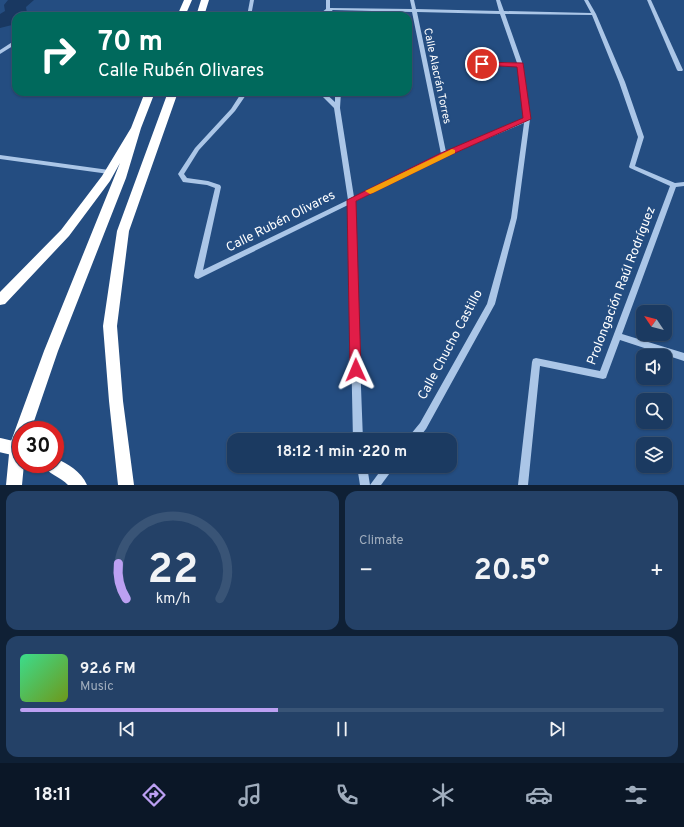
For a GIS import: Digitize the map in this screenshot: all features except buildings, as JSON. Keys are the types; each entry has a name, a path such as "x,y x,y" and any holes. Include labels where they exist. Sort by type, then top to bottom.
{"highway":[{"path":"184,12 188,0"},
{"path":"202,12 206,1"},
{"path":"26,421 52,351 121,178 136,128 148,96"},
{"path":"126,485 116,401 110,326 123,231 172,96"},
{"path":"0,300 65,233 109,172 136,128"},
{"path":"0,445 12,448"},
{"path":"14,485 15,473"},
{"path":"64,473 75,480"}],"street":[{"path":"250,12 252,0"},
{"path":"328,0 328,9 331,12"},
{"name":"Calle Alacrán Torres","path":"412,0 444,155"},
{"name":"Calle Chucho Castillo","path":"417,433 423,426 491,304 514,218 527,119 520,65 498,0"},
{"path":"586,0 594,14 622,82 641,137 632,167 674,185 684,184"},
{"path":"649,0 680,70"},
{"path":"324,12 328,9 594,14"},
{"path":"0,52 12,44"},
{"path":"482,64 520,65"},
{"name":"Calle Rubén Olivares","path":"242,96 233,110 198,150 181,174 185,180 208,183 218,187 198,276 444,155 527,119"},
{"path":"325,96 337,108"},
{"path":"338,96 337,108 351,200 358,433"},
{"path":"0,157 109,172"},
{"name":"Prolongación Raúl Rodríguez","path":"523,485 536,362 603,375 674,185"},
{"path":"617,336 684,357"},
{"path":"363,473 365,485"},
{"path":"375,485 384,473"}],"waterway":[{"path":"16,12 15,5 23,0"},
{"path":"0,21 7,20 12,16"}],"slow traffic":[{"path":"370,191 452,152"}],"route":[{"path":"356,370 351,200 444,155 527,119 520,65 482,64"}]}
